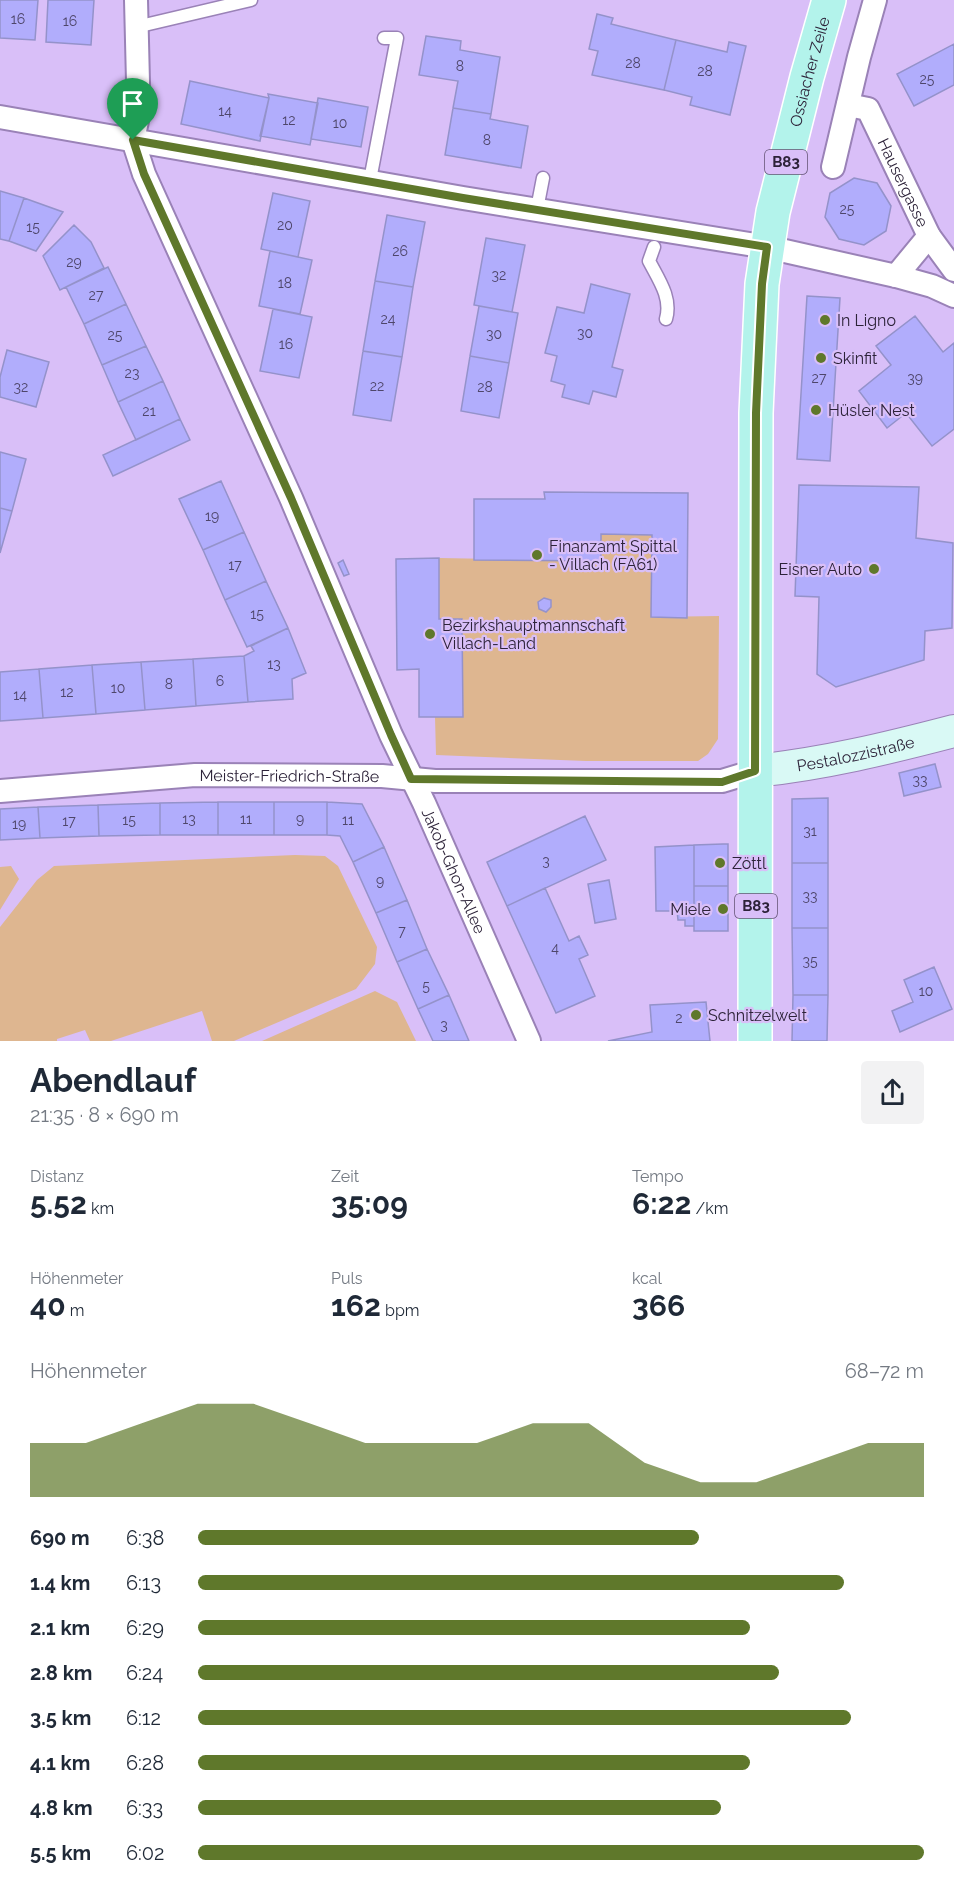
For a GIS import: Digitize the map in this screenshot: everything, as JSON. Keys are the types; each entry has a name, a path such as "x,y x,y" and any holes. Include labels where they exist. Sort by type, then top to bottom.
{"main road":[{"name":"Ossiacher Zeile","path":"755,1041 756,413 762,284 773,212 829,0"},
{"name":"Pestalozzistraße","path":"755,771 786,768 889,748 954,731"}],"street":[{"path":"133,140 137,121 138,82 136,0"},
{"path":"833,167 875,0"},
{"name":"Hausergasse","path":"848,105 868,109 929,236 954,270"},
{"path":"0,117 767,247 896,276 932,286 954,296"},
{"name":"Jakob-Ghon-Allee","path":"133,140 144,174 291,498 391,735 529,1041"},
{"path":"896,276 929,236"},
{"name":"Meister-Friedrich-Straße","path":"0,791 195,775 722,782 755,771"}],"lane":[{"path":"136,27 251,0"},
{"path":"370,180 386,131 397,38 384,38"},
{"path":"537,209 543,178"},
{"path":"654,247 649,261 665,290 669,310 666,319"}],"shaded area":[{"path":"601,534 652,535 651,617 719,616 718,739 708,754 698,761 586,761 436,755 435,717 463,716 462,619 439,619 439,558 600,561"},
{"path":"295,855 325,856 338,866 377,947 375,964 356,989 234,1041 212,1041 202,1011 111,1041 90,1041 85,1030 57,1039 57,1041 0,1041 0,927 37,880 54,866"},
{"path":"11,866 19,879 0,910 0,867"},
{"path":"375,991 397,1002 416,1041 262,1041"}],"building":[{"path":"0,0 38,0 35,40 0,38"},
{"path":"48,0 94,0 91,45 46,42"},
{"path":"597,14 613,18 611,24 676,40 664,90 592,75 598,51 589,49"},
{"path":"426,36 461,41 460,50 500,57 491,114 453,108 458,81 419,75"},
{"path":"676,40 727,52 729,42 746,46 730,115 690,105 692,97 664,90"},
{"path":"954,44 954,85 914,106 897,74"},
{"path":"190,81 269,98 260,141 181,124"},
{"path":"268,94 318,103 310,145 260,136"},
{"path":"121,96 123,103 115,107 112,99"},
{"path":"318,98 368,107 361,147 311,139"},
{"path":"453,108 491,114 490,119 528,126 521,168 445,155"},
{"path":"854,178 877,183 891,206 886,231 864,245 839,239 825,217 830,193"},
{"path":"0,191 24,198 9,241 0,239"},
{"path":"273,193 310,201 298,257 261,249"},
{"path":"24,198 63,212 36,251 9,241"},
{"path":"387,215 425,222 413,287 375,281"},
{"path":"74,225 91,242 104,268 60,290 43,256"},
{"path":"486,238 525,245 512,312 474,305"},
{"path":"270,251 312,260 300,314 259,306"},
{"path":"108,267 126,304 84,324 66,287"},
{"path":"375,281 413,287 402,357 363,351"},
{"path":"591,284 630,294 612,367 623,370 616,397 593,391 589,404 562,397 565,385 551,381 557,356 545,353 557,307 584,313"},
{"path":"807,296 840,298 830,461 797,459"},
{"path":"126,304 146,346 102,365 84,324"},
{"path":"479,306 518,313 509,363 470,356"},
{"path":"273,309 312,317 299,378 260,371"},
{"path":"915,316 943,352 954,343 954,429 932,446 906,413 887,428 859,391 891,365 876,346"},
{"path":"146,346 163,381 118,402 102,365"},
{"path":"7,350 49,362 36,407 0,397 0,377"},
{"path":"363,351 402,357 391,421 353,415"},
{"path":"470,356 509,363 499,418 461,411"},
{"path":"163,381 180,419 136,440 118,402"},
{"path":"180,419 190,440 113,476 103,455"},
{"path":"0,452 26,459 12,511 0,508"},
{"path":"221,481 244,532 203,550 179,499"},
{"name":"Eisner Auto","path":"799,485 919,487 916,538 953,543 952,628 925,631 924,660 836,687 817,674 819,597 795,596"},
{"name":"Finanzamt Spittal - Villach (FA61)","path":"544,492 688,493 687,618 651,617 652,535 601,534 601,561 474,560 474,499 545,499"},
{"path":"0,508 12,511 0,553"},
{"path":"244,532 266,581 225,600 203,550"},
{"name":"Bezirkshauptmannschaft Villach-Land","path":"439,558 439,619 462,619 463,717 419,717 419,669 397,670 396,559"},
{"path":"343,560 349,574 344,576 338,563"},
{"path":"266,581 288,628 247,647 225,600"},
{"path":"544,598 551,600 551,607 546,612 539,609 538,602"},
{"path":"288,628 306,673 292,679 293,699 248,702 244,656 254,651 251,646"},
{"path":"244,656 248,702 196,706 193,659"},
{"path":"193,659 196,706 145,710 141,662"},
{"path":"141,662 145,710 96,714 92,665"},
{"path":"92,665 96,714 43,718 39,669"},
{"path":"39,669 43,718 0,721 0,672"},
{"path":"935,764 941,787 904,796 899,773"},
{"path":"828,798 828,863 792,863 792,799"},
{"path":"218,802 274,802 274,835 218,835"},
{"path":"218,802 218,835 160,835 160,803"},
{"path":"274,802 327,802 327,835 274,835"},
{"path":"327,802 362,804 384,847 353,862 340,836 327,835"},
{"path":"160,803 160,835 99,836 98,805"},
{"path":"98,805 99,836 40,838 38,807"},
{"path":"38,807 40,838 0,840 0,809"},
{"path":"585,816 606,860 507,906 487,862"},
{"path":"728,844 728,886 694,886 694,845"},
{"path":"694,845 694,926 685,926 685,920 678,920 677,911 656,911 655,847"},
{"path":"384,847 407,900 376,913 353,862"},
{"path":"792,863 828,863 828,928 792,928"},
{"path":"609,880 616,919 595,923 588,884"},
{"path":"694,886 728,886 728,931 694,931"},
{"path":"545,888 569,941 579,936 588,955 579,959 595,996 556,1013 507,906"},
{"path":"407,900 427,949 397,962 376,913"},
{"path":"792,928 828,928 828,995 793,995"},
{"path":"427,949 449,995 418,1009 397,962"},
{"path":"934,967 952,1009 900,1032 892,1011 913,1002 904,980"},
{"path":"449,995 469,1041 433,1041 418,1009"},
{"path":"793,995 828,995 827,1041 792,1041"},
{"path":"706,1002 710,1041 608,1041 652,1032 650,1005"}],"place":[{"name":"In Ligno","path":"825,320"},
{"name":"Skinfit","path":"821,358"},
{"name":"Hüsler Nest","path":"816,410"},
{"name":"Finanzamt Spittal - Villach (FA61)","path":"537,555"},
{"name":"Eisner Auto","path":"874,569"},
{"name":"Bezirkshauptmannschaft Villach-Land","path":"430,634"},
{"name":"Zöttl","path":"720,863"},
{"name":"Miele","path":"723,909"},
{"name":"Schnitzelwelt","path":"696,1015"}],"route":[{"path":"133,140 463,198 605,219 767,247 762,284 756,413 757,721 755,771 722,782 411,779 291,498 144,174 133,140"}]}
